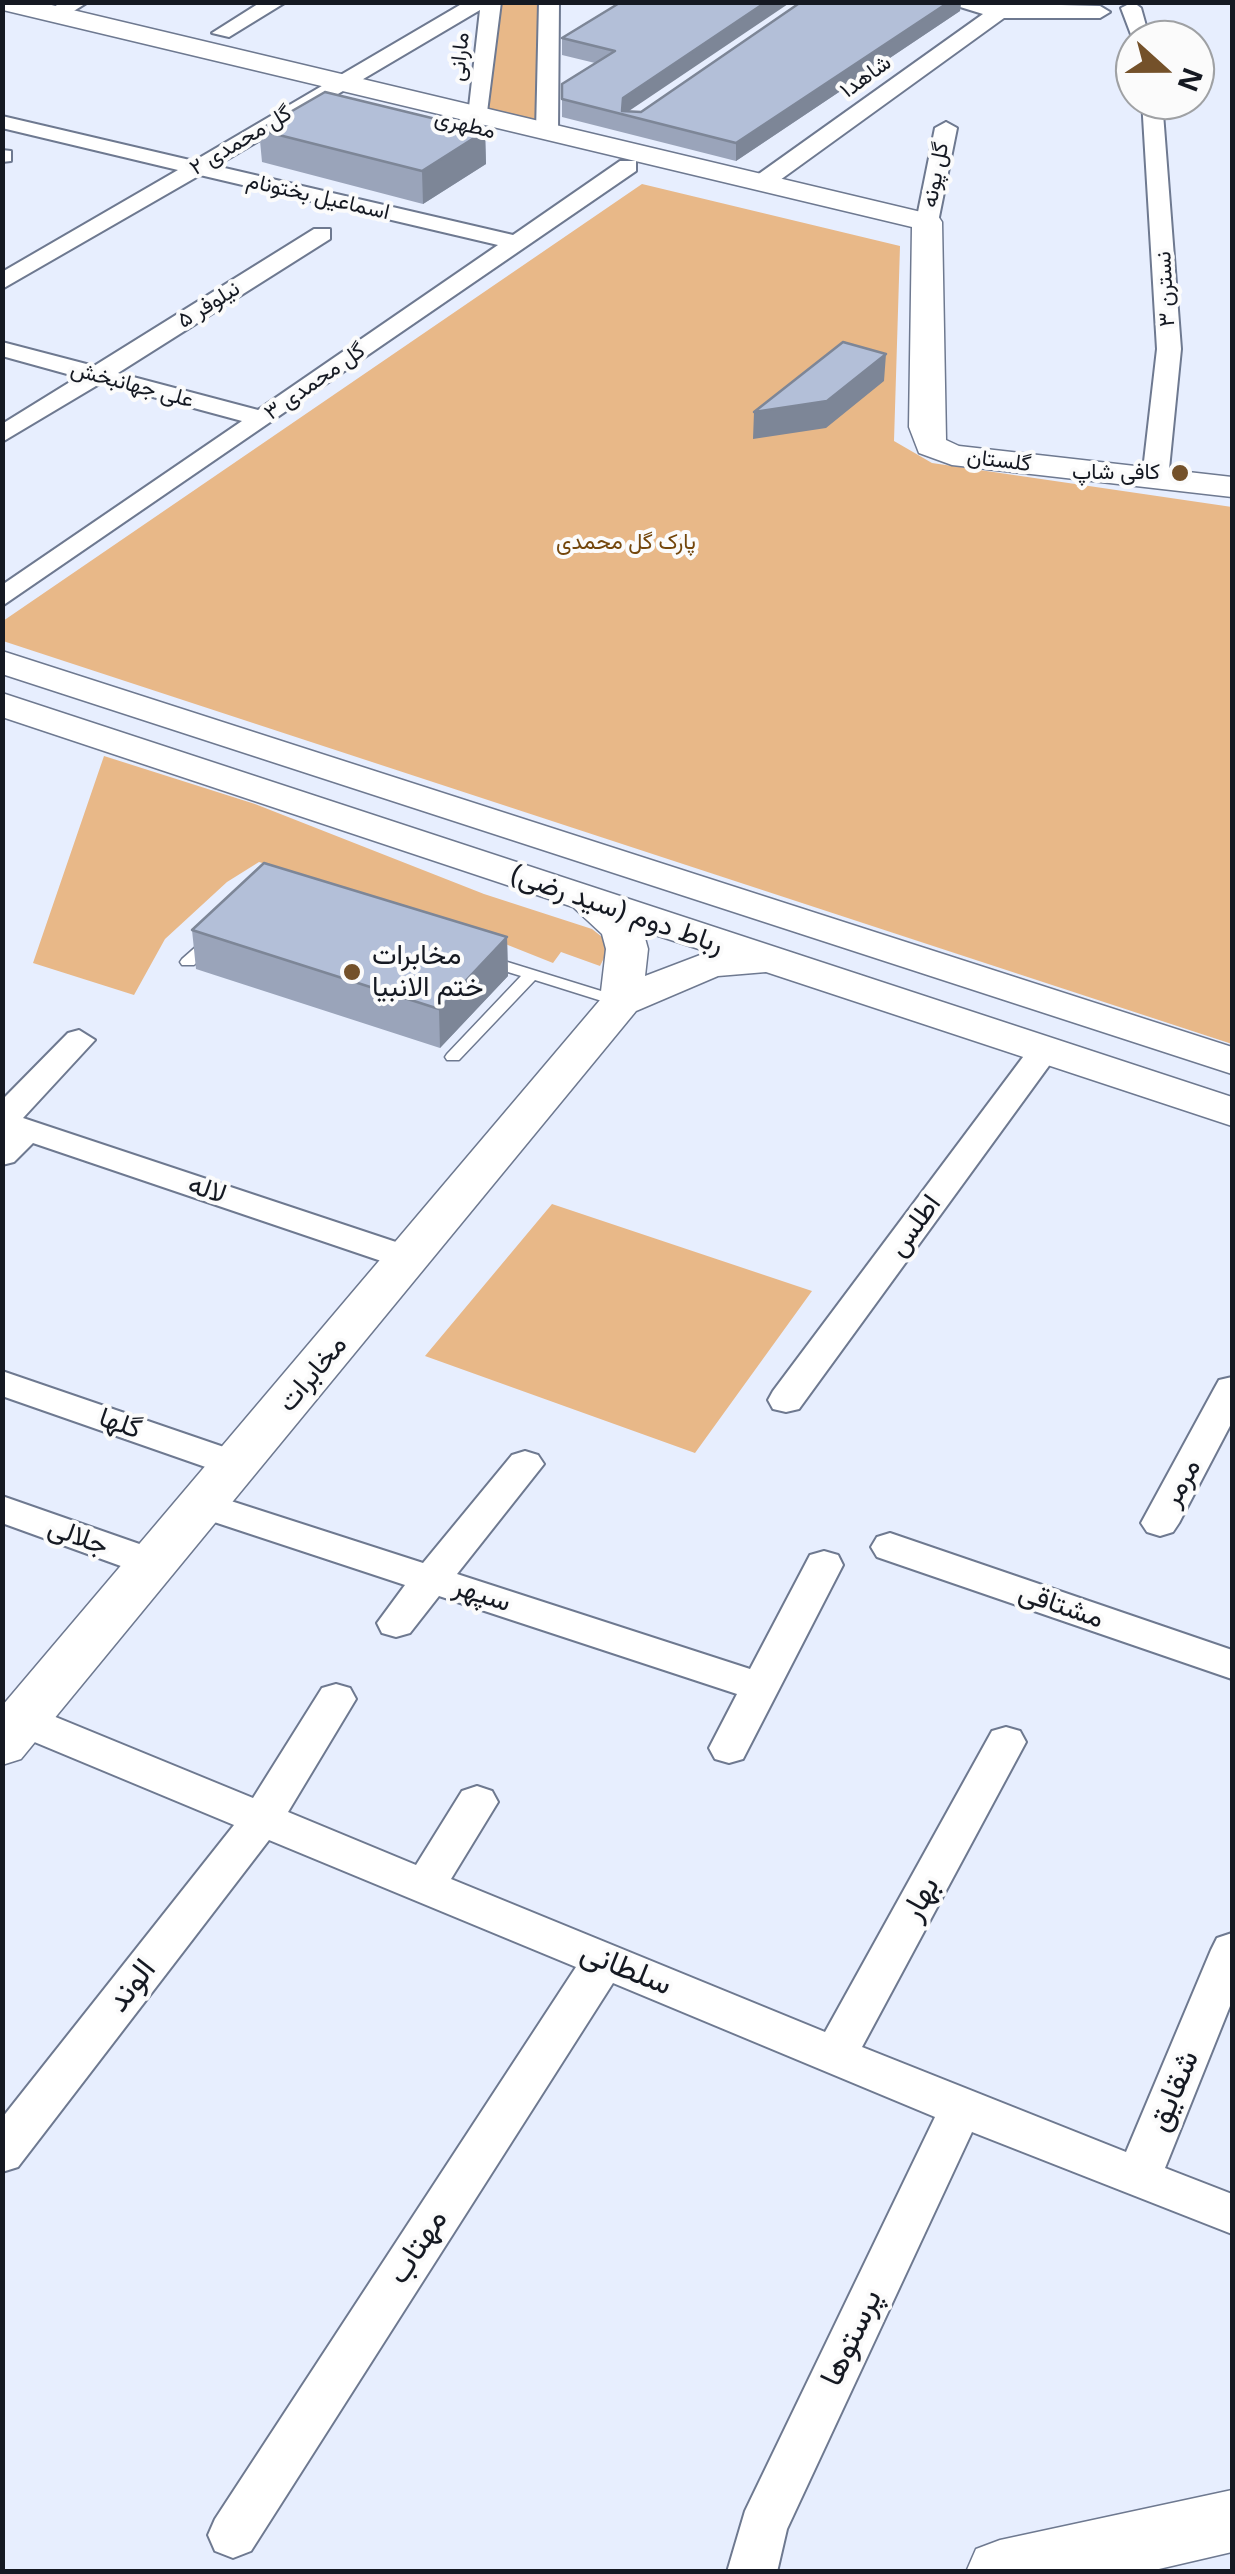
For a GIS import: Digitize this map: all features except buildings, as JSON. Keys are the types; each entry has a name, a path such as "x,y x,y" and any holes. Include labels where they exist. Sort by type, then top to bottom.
{"street":[{"name":"مطهری","path":"3,2 66,9 333,87 628,166 927,230"},
{"path":"222,33 276,2"},
{"name":"گل محمدی ۲","path":"2,282 480,2"},
{"name":"مارانی","path":"479,116 491,2"},
{"path":"548,132 555,46 549,2"},
{"path":"954,2 1100,12"},
{"name":"شاهد۱","path":"761,183 1006,7"},
{"path":"1131,8 1134,20"},
{"name":"مطهری","path":"2,15 548,132 761,183 927,230"},
{"name":"نسترن ۳","path":"1153,120 1169,350 1155,478"},
{"name":"اسماعیل بختونام","path":"2,122 517,243"},
{"name":"گل پونه","path":"927,230 946,128"},
{"name":"گل محمدی ۳","path":"2,598 628,166"},
{"name":"گلستان","path":"927,230 926,427 931,446 952,455 1232,487"},
{"name":"نیلوفر ۵","path":"96,375 322,234"},
{"name":"علی جهانبخش","path":"2,349 262,419"},
{"path":"2,435 96,375"},
{"name":"رباط دوم (سید رضی)","path":"2,662 1232,1060"},
{"name":"رباط دوم (سید رضی)","path":"2,704 1232,1112"},
{"path":"584,899 622,929 627,948 621,1002 711,964 780,964"},
{"name":"مخابرات","path":"12,1732 621,1002"},
{"path":"2,1155 11,1124 79,1040"},
{"name":"اطلس","path":"786,1400 1043,1052"},
{"name":"لاله","path":"11,1124 410,1259"},
{"name":"گلها","path":"2,1383 236,1465"},
{"name":"مرمر","path":"1160,1523 1232,1389"},
{"path":"396,1623 525,1464"},
{"name":"سپهر","path":"203,1504 762,1686"},
{"name":"جلالی","path":"2,1509 154,1564"},
{"name":"مشتاقی","path":"890,1547 1232,1665"},
{"path":"730,1748 824,1565"},
{"name":"الوند","path":"2,2153 262,1819 336,1699"},
{"name":"سلطانی","path":"12,1732 262,1819 962,2108 1232,2214"},
{"name":"بهار","path":"835,2055 1006,1742"},
{"path":"425,1886 477,1802"},
{"name":"شقایق","path":"1138,2177 1232,1950"},
{"name":"مهتاب","path":"233,2534 604,1960"},
{"name":"پرستوها","path":"752,2572 763,2527 962,2108"},
{"path":"1000,2572 1232,2521"}],"lane":[{"path":"188,962 225,927"},
{"path":"478,958 621,1002"},
{"path":"454,1057 532,974"}],"green space":[{"path":"497,3 545,3 541,126 483,114"},
{"name":"پارک گل محمدی","path":"642,184 900,246 894,441 932,463 1232,507 1232,1044 3,641 3,621"},
{"path":"104,756 255,804 484,894 592,929 611,944 600,966 561,952 553,963 420,910 259,862 227,882 165,939 134,995 33,963"},
{"path":"552,1204 812,1291 695,1453 425,1356"}],"place":[{"name":"کافی شاپ","path":"1180,473"},
{"name":"مخابرات ختم الانبیا","path":"352,972"}]}
